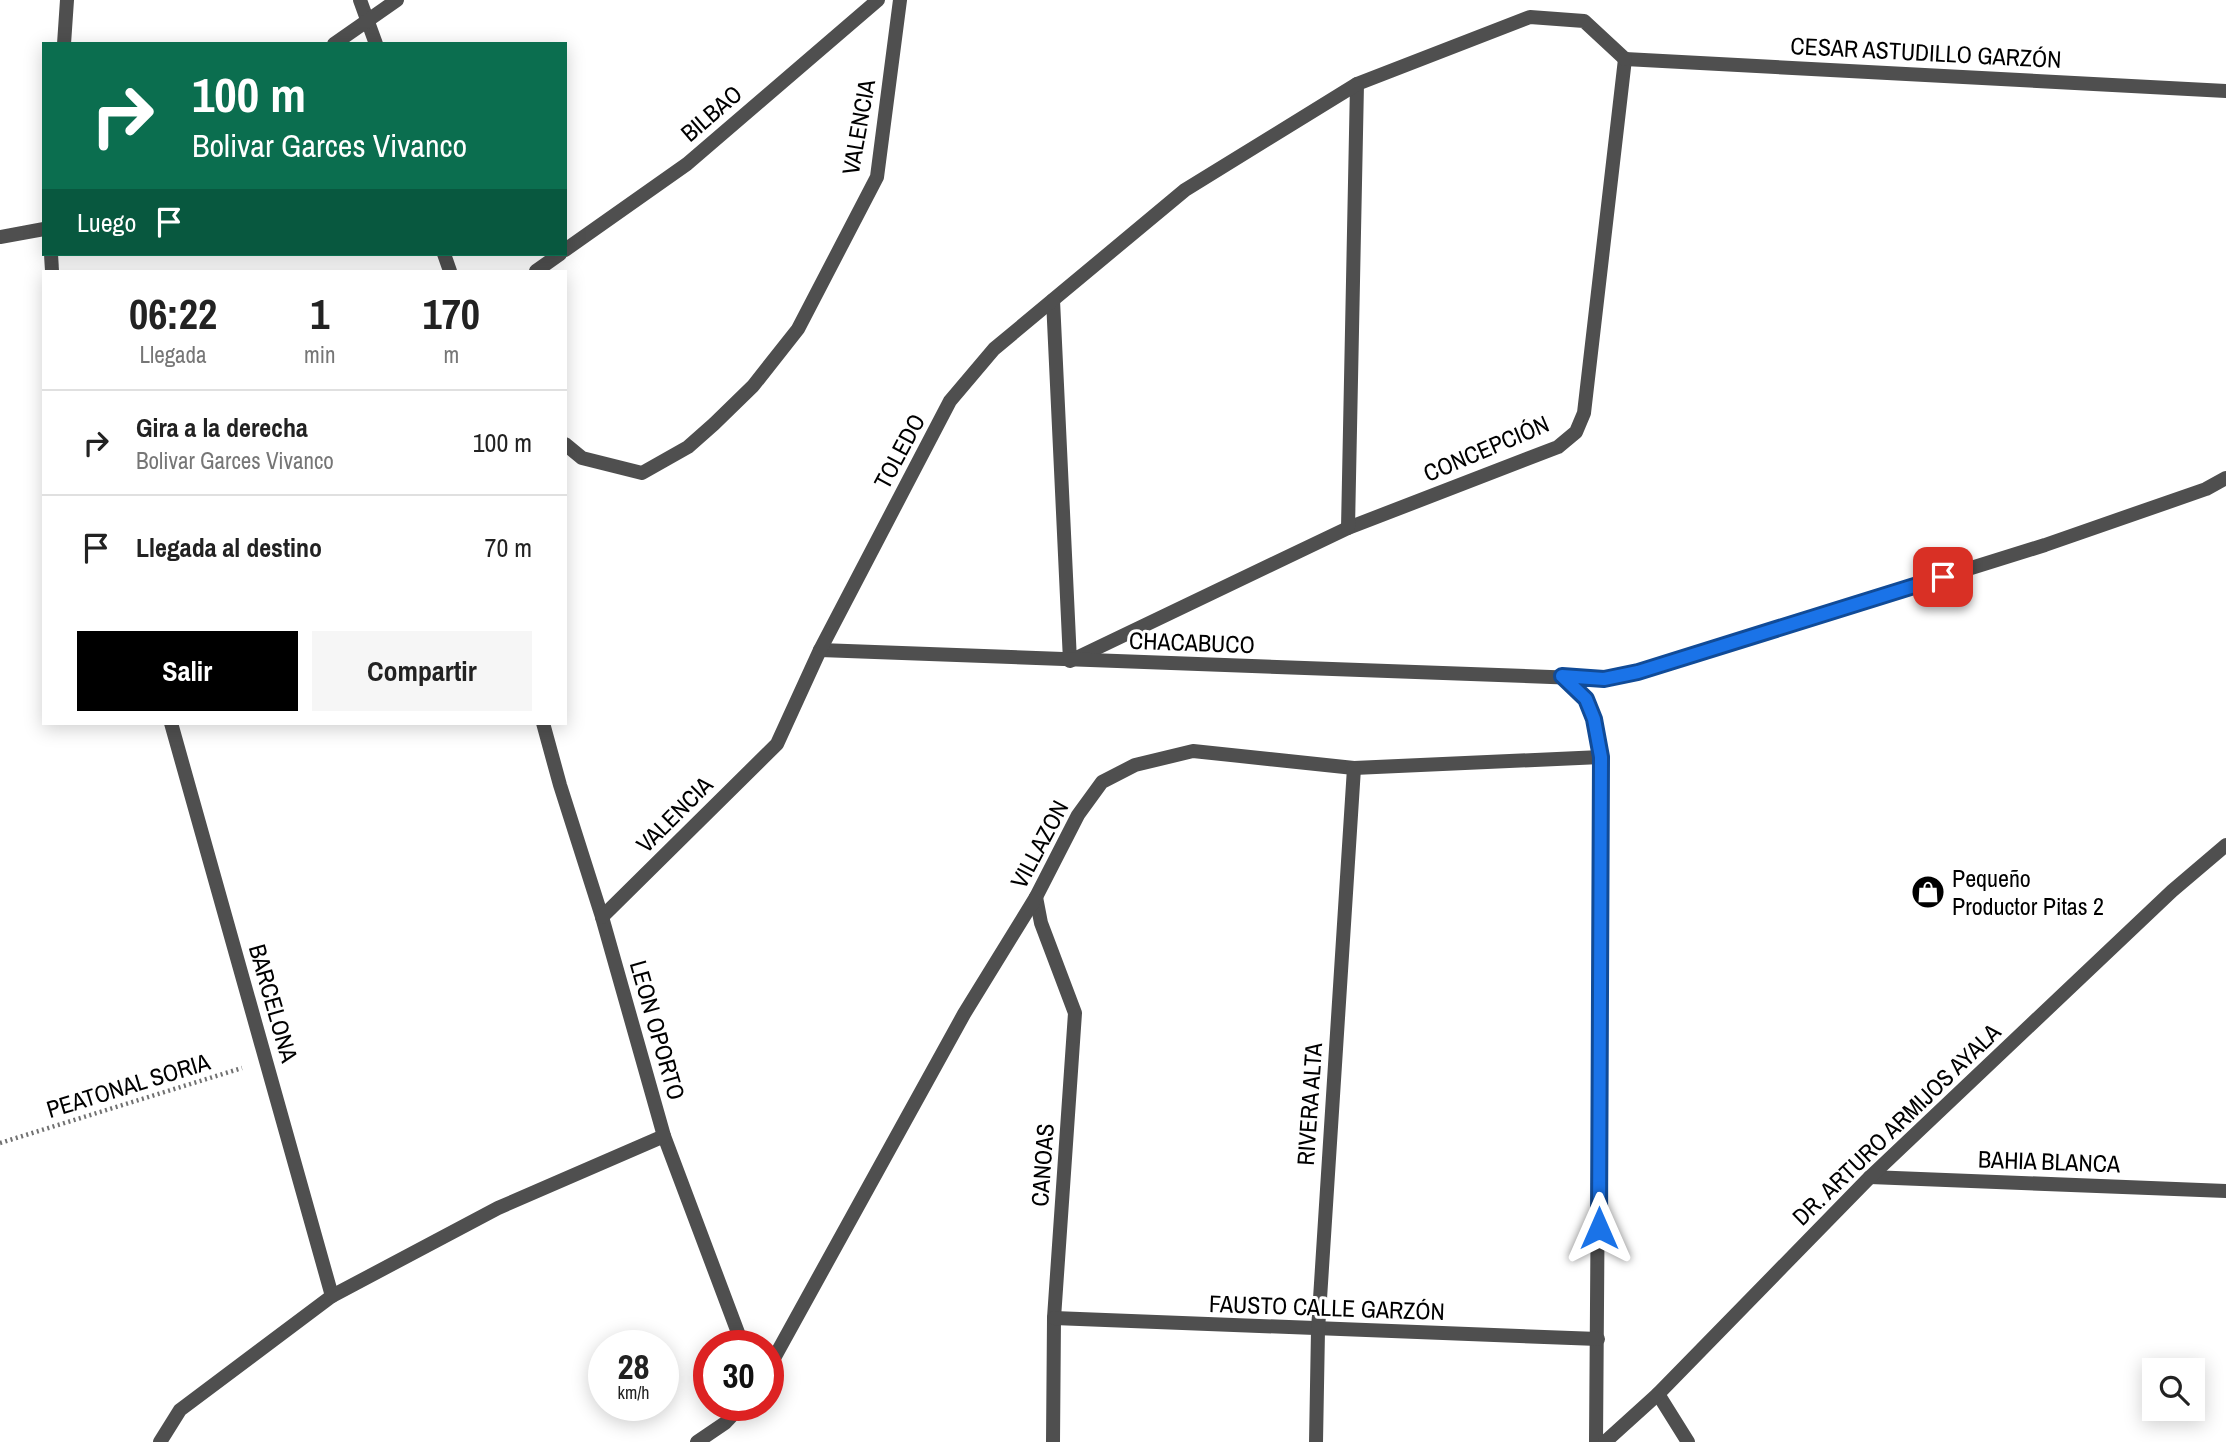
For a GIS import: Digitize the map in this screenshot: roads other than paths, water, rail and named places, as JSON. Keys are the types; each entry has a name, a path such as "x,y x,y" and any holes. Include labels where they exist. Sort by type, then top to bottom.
{"street":[{"path":"64,42 67,0"},
{"path":"360,0 375,42"},
{"path":"337,42 397,0"},
{"name":"BILBAO","path":"567,249 687,164 878,0"},
{"name":"VALENCIA","path":"567,446 582,458 642,473 688,447 714,424 753,386 798,329 877,177 900,0"},
{"name":"TOLEDO","path":"777,744 820,650 950,401 994,349 1185,190 1357,84 1530,17 1584,21 1625,59"},
{"name":"CESAR ASTUDILLO GARZÓN","path":"1625,59 2226,91"},
{"name":"CONCEPCIÓN","path":"1070,661 1348,528 1558,447 1576,432 1584,413 1625,59"},
{"path":"1348,528 1357,84"},
{"path":"0,237 42,229"},
{"path":"537,270 557,256"},
{"path":"1053,300 1070,661"},
{"name":"CHACABUCO","path":"820,650 1604,679 1638,672 2045,545 2206,489 2226,478"},
{"path":"1562,676 1586,699 1594,719 1601,757 1596,1442"},
{"name":"BARCELONA","path":"172,725 332,1296"},
{"name":"LEON OPORTO","path":"544,725 664,1136 737,1330"},
{"name":"VALENCIA","path":"602,917 777,744"},
{"name":"VILLAZON","path":"784,1340 964,1014 1036,897 1078,815 1102,782 1135,765 1193,751 1354,768 1601,757"},
{"name":"RIVERA ALTA","path":"1316,1442 1318,1330 1354,768"},
{"name":"DR. ARTURO ARMIJOS AYALA","path":"1605,1442 1658,1394 1870,1177 2172,891 2226,845"},
{"name":"CANOAS","path":"1036,897 1041,923 1075,1013 1054,1318 1053,1442"},
{"path":"160,1441 180,1410 332,1296 498,1208 664,1136"},
{"name":"BAHIA BLANCA","path":"1870,1177 2226,1191"},
{"name":"FAUSTO CALLE GARZÓN","path":"1054,1318 1598,1339"},
{"path":"1658,1394 1688,1442"},
{"path":"697,1442 727,1421"}],"place":[{"name":"Pequeño Productor Pitas 2","path":"1928,892"}]}
